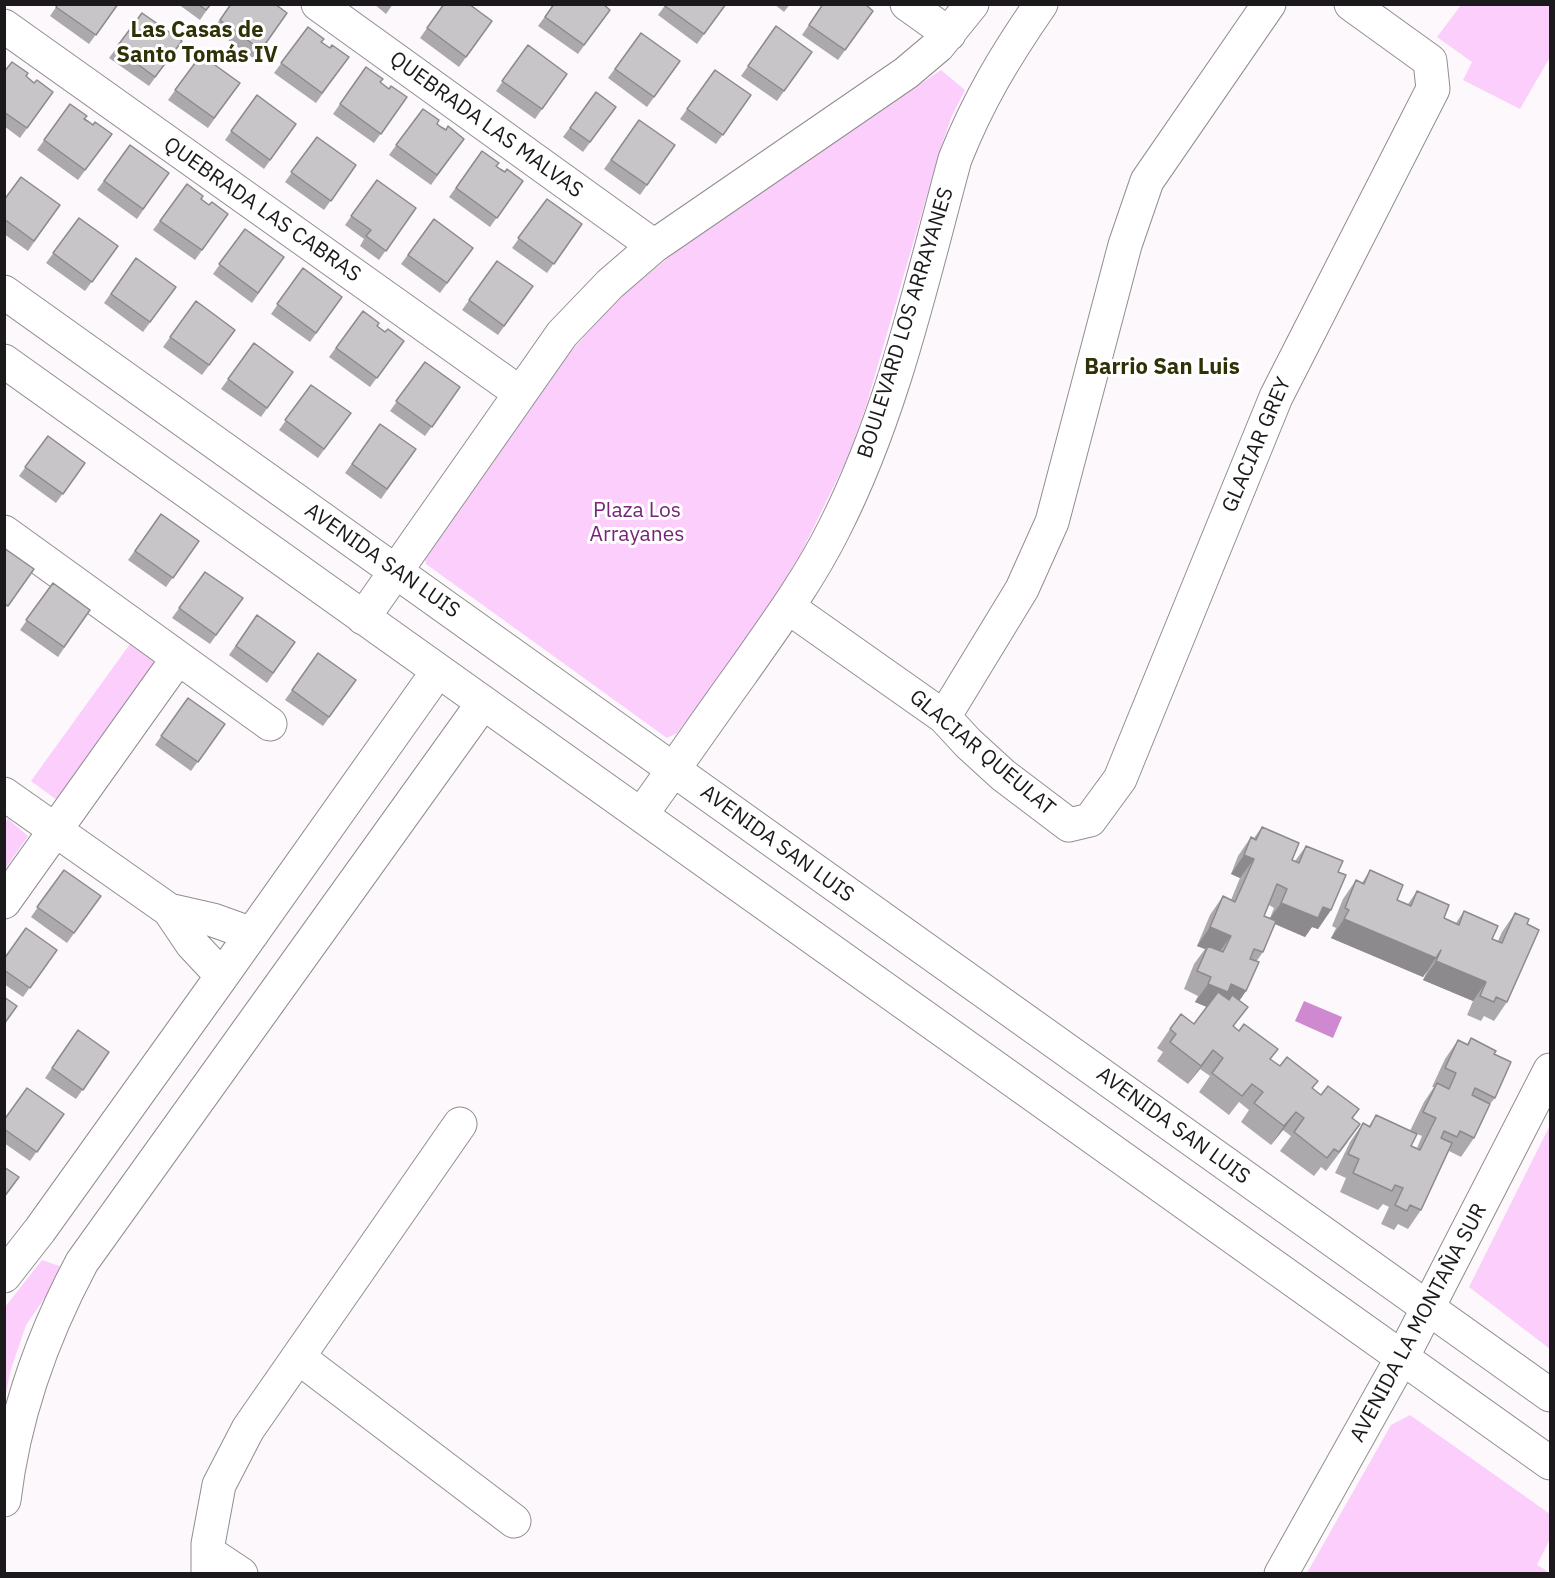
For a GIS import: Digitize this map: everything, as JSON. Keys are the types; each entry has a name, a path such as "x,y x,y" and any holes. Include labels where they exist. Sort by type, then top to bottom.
{"street":[{"name":"QUEBRADA LAS MALVAS","path":"318,4 654,246"},
{"path":"908,4 949,34"},
{"path":"363,618 520,393 580,313 630,265 654,246 906,73 938,46 972,4"},
{"name":"BOULEVARD LOS ARRAYANES","path":"641,815 788,607 812,571 834,529 871,447 908,328 955,159 994,75 1041,4"},
{"path":"944,717 1022,589 1052,522 1125,245 1147,181 1269,4"},
{"name":"GLACIAR GREY","path":"1090,820 1120,779 1276,397 1433,89 1430,61 1352,4"},
{"name":"QUEBRADA LAS CABRAS","path":"4,26 520,393"},
{"name":"AVENIDA SAN LUIS","path":"4,292 1551,1395"},
{"path":"4,361 1551,1463"},
{"path":"4,532 270,724"},
{"name":"GLACIAR QUEULAT","path":"788,607 944,717 1003,775 1069,825 1090,820"},
{"path":"4,902 178,658"},
{"path":"4,1276 40,1230 222,976 438,670"},
{"path":"4,1500 17,1427 28,1384 56,1312 82,1262 483,703"},
{"path":"4,794 169,910 192,944 222,976"},
{"path":"169,910 213,920 252,934"},
{"name":"AVENIDA LA MONTAÑA SUR","path":"1281,1574 1429,1308 1551,1070"},
{"path":"241,1574 208,1563 219,1485 248,1429 460,1124"},
{"path":"40,1230 82,1262"},
{"path":"298,1357 514,1521"}],"green space":[{"path":"1461,5 1550,5 1550,57 1520,109 1463,80 1472,62 1437,37"},
{"name":"Plaza Los Arrayanes","path":"941,70 965,90 951,118 940,150 866,406 849,455 800,555 749,639 677,733 667,738 426,564 424,554 565,358 617,300 685,244"},
{"path":"130,644 156,663 61,803 31,781"},
{"path":"8,819 28,836 5,869 5,823"},
{"path":"1550,1125 1550,1349 1469,1287"},
{"path":"42,1260 65,1268 26,1325 10,1372 5,1399 5,1307"},
{"path":"1410,1415 1550,1514 1550,1539 1537,1565 1550,1573 1307,1573 1391,1425"}],"shaded area":[{"path":"1304,1001 1342,1017 1333,1038 1295,1021"}],"building":[{"path":"58,4 118,4 96,35 56,7"},
{"path":"198,4 211,4 206,10"},
{"path":"231,4 275,4 287,13 261,50 220,20"},
{"path":"444,4 469,4 492,21 466,57 427,28"},
{"path":"554,4 603,4 610,10 584,45 545,17"},
{"path":"666,4 726,4 704,34 665,6"},
{"path":"823,4 865,4 873,11 845,50 809,25"},
{"path":"142,13 182,41 155,77 116,48"},
{"path":"776,26 812,52 784,91 748,66"},
{"path":"308,27 324,39 321,42 330,48 332,45 349,57 322,93 281,63"},
{"path":"641,33 680,61 654,97 615,69"},
{"path":"528,45 567,74 542,109 502,81"},
{"path":"201,55 240,83 214,118 175,90"},
{"path":"12,62 28,73 26,76 34,83 37,80 53,92 27,128 4,112 4,72"},
{"path":"366,67 383,79 380,82 389,89 391,86 407,97 381,134 340,104"},
{"path":"715,70 751,95 723,135 687,109"},
{"path":"596,92 616,107 590,142 570,128"},
{"path":"257,95 296,124 270,160 231,131"},
{"path":"70,104 87,116 84,119 93,125 95,122 112,134 85,170 44,140"},
{"path":"423,109 439,120 437,124 441,127 446,130 448,126 464,139 437,175 396,145"},
{"path":"639,120 675,145 647,185 611,160"},
{"path":"317,137 356,165 331,201 291,172"},
{"path":"130,145 169,173 143,209 104,181"},
{"path":"482,151 499,163 496,166 500,169 505,172 507,169 523,181 497,218 456,188"},
{"path":"21,177 60,205 34,241 4,219 4,200"},
{"path":"377,180 416,208 386,251 366,236 371,230 351,216"},
{"path":"187,184 203,196 201,199 209,205 212,202 228,214 202,250 160,221"},
{"path":"547,199 582,224 554,264 518,238"},
{"path":"79,218 118,246 92,282 53,253"},
{"path":"434,219 473,248 447,283 408,255"},
{"path":"245,229 284,257 258,293 219,264"},
{"path":"136,258 176,287 150,322 111,294"},
{"path":"497,261 533,286 504,326 469,300"},
{"path":"303,268 342,297 316,333 277,304"},
{"path":"196,301 235,330 209,365 170,337"},
{"path":"363,311 379,323 377,326 385,332 388,329 404,341 377,378 336,348"},
{"path":"254,343 293,372 267,408 228,379"},
{"path":"425,362 460,387 432,427 396,401"},
{"path":"311,385 351,413 324,449 285,420"},
{"path":"380,424 416,449 387,489 352,464"},
{"path":"48,436 85,463 63,494 25,467"},
{"path":"161,514 199,541 173,578 135,551"},
{"path":"4,548 34,569 8,606 4,604"},
{"path":"205,572 243,598 216,635 179,608"},
{"path":"53,583 90,610 64,647 26,620"},
{"path":"257,615 295,642 273,673 236,646"},
{"path":"318,653 356,680 329,717 292,690"},
{"path":"188,698 225,724 198,762 161,736"},
{"path":"1262,827 1299,843 1292,860 1299,863 1306,846 1343,861 1338,872 1346,875 1331,910 1323,907 1318,918 1281,903 1287,889 1277,884 1264,916 1276,921 1263,952 1254,949 1250,959 1259,962 1246,991 1231,984 1228,992 1208,984 1211,977 1197,971 1208,946 1223,952 1231,936 1210,927 1223,896 1235,902 1254,859 1244,855 1251,837 1256,840"},
{"path":"64,870 101,896 74,933 37,907"},
{"path":"1370,870 1403,885 1397,900 1411,906 1417,891 1449,905 1444,918 1459,925 1464,911 1498,926 1492,939 1502,943 1515,913 1529,919 1527,924 1539,930 1507,1002 1496,997 1494,1002 1480,996 1486,982 1436,961 1441,950 1436,958 1344,919 1349,910 1345,908 1356,880 1364,884"},
{"path":"26,928 57,950 30,988 4,970 4,959"},
{"path":"1218,992 1229,1000 1232,995 1248,1007 1233,1026 1239,1031 1244,1024 1278,1049 1270,1059 1280,1066 1287,1057 1318,1081 1312,1088 1321,1095 1328,1086 1359,1109 1352,1118 1360,1124 1339,1152 1334,1149 1327,1158 1294,1132 1304,1118 1296,1112 1284,1126 1254,1103 1263,1092 1252,1084 1242,1096 1212,1073 1223,1058 1213,1050 1201,1066 1170,1042 1176,1034 1170,1029 1181,1014 1194,1024"},
{"path":"4,997 17,1006 4,1024"},
{"path":"78,1030 109,1052 83,1090 52,1068"},
{"path":"1471,1038 1496,1051 1494,1054 1511,1062 1495,1098 1475,1088 1472,1095 1490,1104 1474,1138 1460,1131 1457,1137 1444,1131 1441,1138 1452,1143 1421,1210 1410,1205 1407,1211 1395,1205 1403,1188 1395,1185 1392,1191 1353,1173 1359,1159 1348,1154 1363,1123 1370,1127 1376,1115 1417,1134 1411,1146 1420,1150 1436,1118 1423,1112 1437,1083 1449,1089 1456,1073 1445,1068 1458,1040 1468,1045"},
{"path":"27,1088 64,1114 37,1152 4,1129 4,1120"},
{"path":"4,1167 19,1177 4,1197"}],"district":[{"name":"Las Casas de Santo Tomás IV","path":"197,44"},
{"name":"Barrio San Luis","path":"1162,368"}]}
